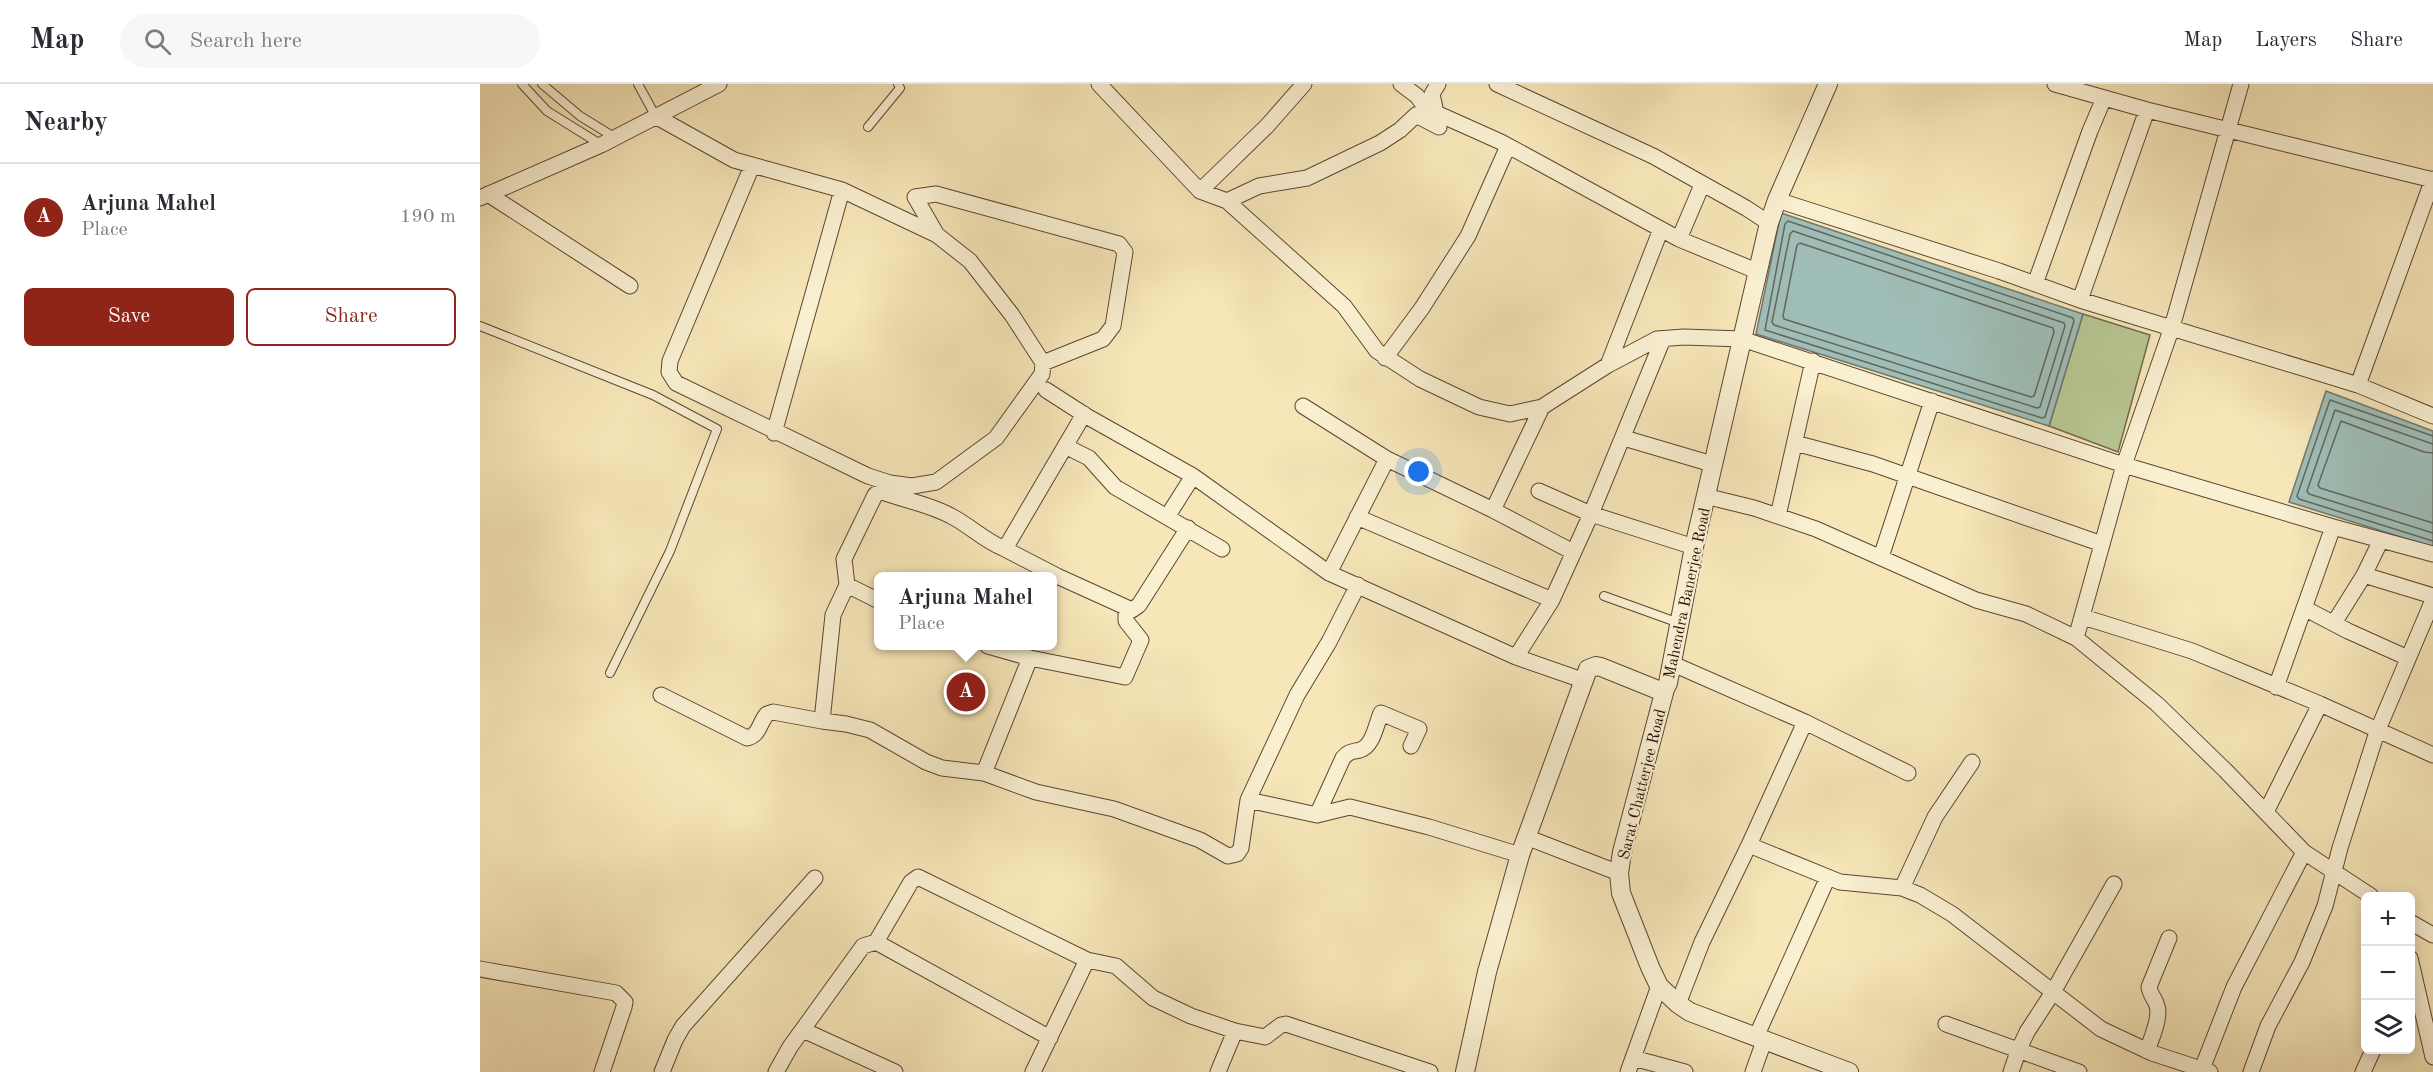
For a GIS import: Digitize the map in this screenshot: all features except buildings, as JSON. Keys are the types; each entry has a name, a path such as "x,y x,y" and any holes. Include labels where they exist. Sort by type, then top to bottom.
{"street":[{"path":"484,196 601,145 719,84"},
{"path":"1099,84 1200,191 1227,201 1344,306 1371,344 1385,358 1420,379 1491,411 1510,414 1542,406 1647,343 1684,337 1742,339 2124,465 2433,554"},
{"path":"1200,191 1267,126 1304,84"},
{"path":"1401,84 1417,96 1439,127"},
{"path":"1438,84 1432,94 1439,127"},
{"path":"1497,84 1653,156 1769,223"},
{"name":"Mahendra Banerjee Road","path":"1585,681 1588,669 1596,666 1658,690 1665,689 1673,664 1712,464 1769,223 1828,84"},
{"path":"2055,84 2146,110 2433,179 2358,385"},
{"path":"2076,638 2124,465 2172,327 2241,84"},
{"path":"2035,284 2104,98"},
{"path":"2080,300 2146,110"},
{"path":"1439,127 1434,112 1508,146 1679,239 1759,272"},
{"path":"1227,201 1259,186 1308,178 1380,143 1400,130 1416,115 1439,127"},
{"path":"657,117 716,152 752,166 842,190 937,235 970,261 1012,315 1042,363 1042,374 996,438 936,482 912,486 890,483 868,476 774,433 676,383 669,372 670,361 752,166"},
{"path":"1385,358 1422,308 1468,236 1508,146"},
{"path":"1679,239 1702,185"},
{"path":"774,433 842,190"},
{"path":"937,235 915,197 936,194 1119,244 1125,252 1113,326 1103,339 1042,363"},
{"path":"484,196 630,286"},
{"path":"1777,200 1999,270 2080,300 2358,385 2433,416"},
{"path":"1608,365 1661,229"},
{"path":"1516,657 1551,600 1574,552 1624,438 1663,339"},
{"path":"1778,516 1814,361"},
{"path":"1046,390 1193,476 1329,573 1516,657 1585,681 1520,855 1487,972 1465,1072"},
{"path":"1881,557 1932,401"},
{"path":"1303,406 1386,459 1574,552"},
{"path":"1493,510 1542,406"},
{"path":"1004,548 1084,414"},
{"path":"1624,438 1712,464"},
{"path":"1795,443 1873,464 2102,544"},
{"path":"1065,446 1089,458 1115,487 1222,549"},
{"path":"1329,573 1386,459"},
{"path":"1167,517 1193,476"},
{"path":"822,721 833,615 847,585 844,559 868,506 880,491 952,516 1004,548 1052,572"},
{"path":"1539,491 1591,514 1694,547"},
{"path":"1706,496 1778,516 1881,557 1976,600 2026,614 2076,638 2157,704 2304,852 2363,892"},
{"path":"1357,517 1551,600"},
{"path":"2276,687 2333,527"},
{"path":"1057,574 1132,610 1139,605 1188,528"},
{"path":"2334,623 2364,575 2381,540"},
{"path":"2251,1072 2268,1026 2314,934 2325,906 2377,732 2433,598 2364,575"},
{"path":"847,585 874,598"},
{"path":"661,695 747,738 754,737 767,714 773,712 870,730 926,762 942,768 984,773 1036,792 1114,809 1200,840 1228,856 1237,854 1241,848 1248,800 1297,695 1323,652 1358,585"},
{"path":"2304,608 2409,658"},
{"path":"1004,650 1030,658 1125,677 1141,640 1126,621 1126,609"},
{"path":"2083,617 2192,651 2320,704 2433,756"},
{"path":"984,773 1030,658"},
{"path":"1673,664 1805,722 1908,773"},
{"name":"Sarat Chatterjee Road","path":"1665,689 1622,852 1619,873 1621,893 1659,986 1690,1012 1760,1039 1820,1067 1849,1072"},
{"path":"2266,812 2320,704"},
{"path":"1317,815 1343,758 1349,751 1361,750 1371,742 1381,713 1419,729 1411,746"},
{"path":"1678,1004 1702,942 1805,722"},
{"path":"1902,888 1935,817 1972,762"},
{"path":"1248,800 1317,815 1350,807 1430,827 1520,855"},
{"path":"1526,837 1619,873"},
{"path":"1749,845 1847,884 1902,888 1920,895 1952,914 2101,1029 2147,1051 2206,1071 2234,987 2304,852"},
{"path":"1753,1072 1760,1039 1828,877"},
{"path":"662,1072 683,1026 815,878"},
{"path":"776,1072 863,946 876,942 911,882 918,878 1017,924 1087,960 1116,966 1153,998 1191,1016 1234,1031 1265,1037 1286,1024 1430,1072"},
{"path":"2011,1072 2019,1049 2114,884"},
{"path":"2415,925 2433,935"},
{"path":"2147,1051 2157,1015 2157,1006 2149,987 2169,938"},
{"path":"876,942 1050,1038"},
{"path":"1033,1072 1087,960"},
{"path":"480,969 559,981 616,993 622,997 625,1002 624,1007 602,1072"},
{"path":"2415,979 2433,1057"},
{"path":"1659,986 1631,1065 1685,1072"},
{"path":"1946,1024 2078,1072"},
{"path":"803,1030 895,1072"},
{"path":"1218,1072 1234,1031"},
{"path":"2363,1072 2371,1054"}],"lane":[{"path":"522,84 547,111 601,145"},
{"path":"542,84 580,116 615,138"},
{"path":"638,84 657,117"},
{"path":"868,127 900,88 898,84"},
{"path":"480,326 653,395 717,429 670,551 610,673"},
{"path":"1605,596 1681,623"}],"green space":[{"path":"2083,314 2150,335 2118,452 2049,426"}],"water":[{"path":"1781,213 2083,314 2049,426 1756,334"},
{"path":"2326,391 2433,431 2433,547 2289,502"}],"place":[{"name":"Arjuna Mahel","path":"966,692"}]}
